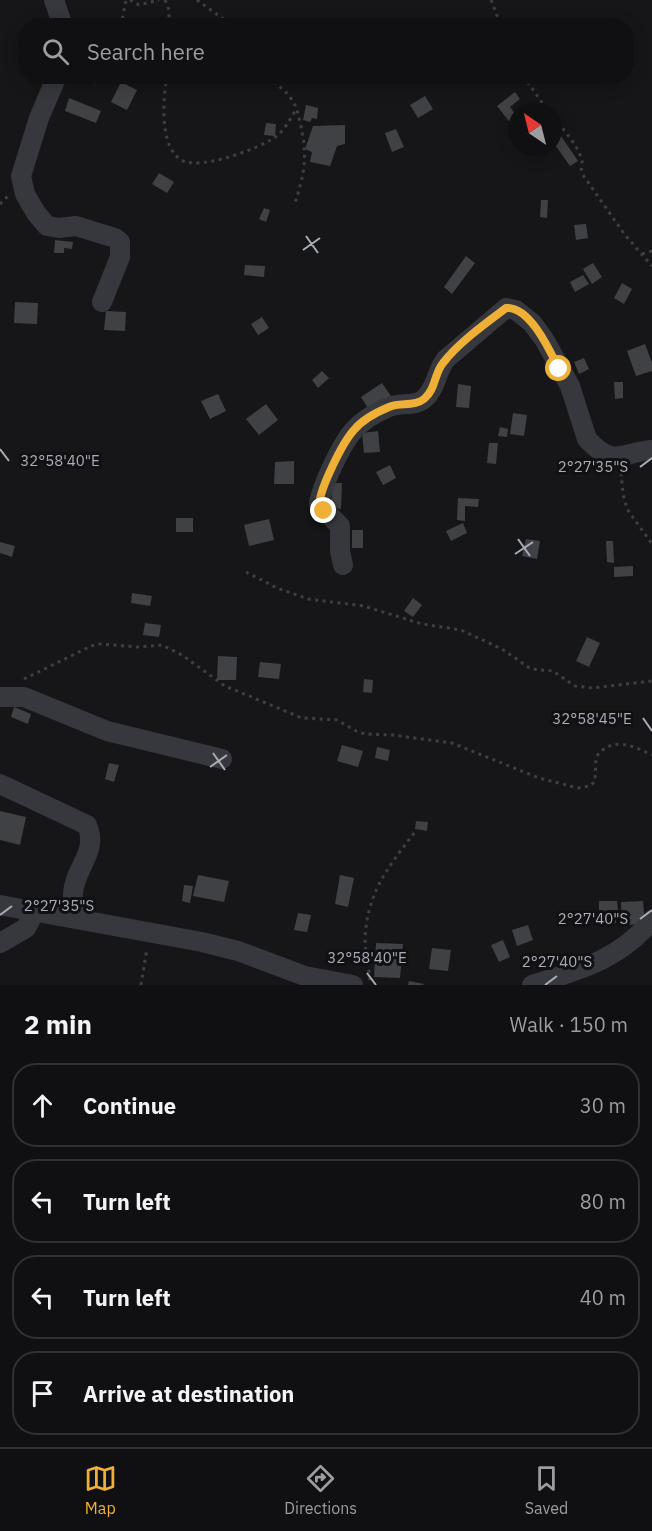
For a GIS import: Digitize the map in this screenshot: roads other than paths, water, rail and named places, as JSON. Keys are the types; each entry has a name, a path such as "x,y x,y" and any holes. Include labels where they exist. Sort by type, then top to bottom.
{"street":[{"path":"54,0 60,18"},
{"path":"54,84 28,147 21,180 36,213 47,226 59,228 76,226 116,238 120,242 120,257 102,302"},
{"path":"343,565 340,551 341,527 319,504 330,472 350,435 366,420 388,407 395,404 411,404 424,399 435,385 443,362 506,308 516,310 532,323 544,339 570,386 587,439 605,454 622,458 641,451 652,450"},
{"path":"0,696 24,697 107,732 222,759"},
{"path":"0,784 87,825 91,848 78,873 73,894 77,918"},
{"path":"0,905 77,918 238,951 305,976 353,985"},
{"path":"0,943 26,928 35,911"},
{"path":"532,985 593,966 631,942 652,920"}]}
